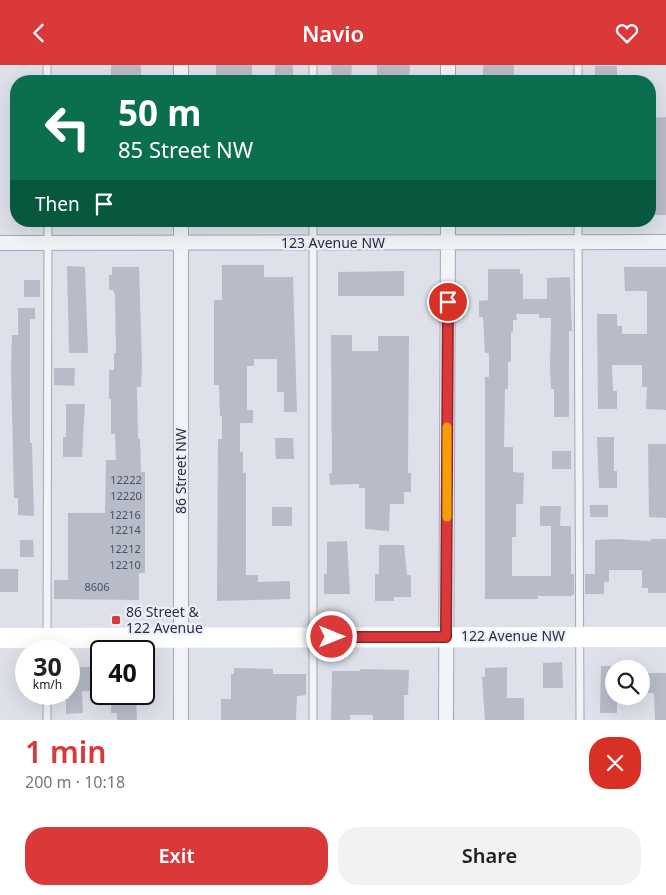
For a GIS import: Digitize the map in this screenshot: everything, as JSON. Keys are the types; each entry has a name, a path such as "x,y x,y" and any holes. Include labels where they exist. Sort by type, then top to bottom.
{"street":[{"name":"86 Street NW","path":"181,227 181,720"},
{"path":"446,720 448,227"},
{"name":"123 Avenue NW","path":"0,243 666,242"},
{"name":"122 Avenue NW","path":"80,642 181,637 666,637"},
{"name":"122 Avenue NW","path":"0,638 16,640"}],"lane":[{"path":"47,640 48,227"},
{"path":"313,227 313,720"},
{"path":"578,227 580,720"},
{"path":"47,705 47,720"}],"building":[{"path":"111,65 141,65 141,75 111,75"},
{"path":"216,65 252,65 252,75 216,75"},
{"path":"275,65 293,65 293,75 275,75"},
{"path":"331,65 352,65 351,75 332,75"},
{"path":"377,65 410,65 409,75 377,75"},
{"path":"483,65 514,65 514,75 483,75"},
{"path":"595,66 617,66 617,75 595,75"},
{"path":"666,117 666,215 656,215 656,118"},
{"path":"222,265 264,265 264,277 293,277 297,412 284,412 284,392 277,392 277,359 254,359 254,366 247,366 247,410 253,410 253,423 240,423 240,452 243,452 243,473 246,473 246,575 258,575 258,582 290,581 290,599 217,601 218,439 222,439 222,416 220,416 219,385 214,385 214,300 222,300"},
{"path":"67,266 85,267 88,353 69,353"},
{"path":"112,267 139,267 142,365 141,387 137,387 138,439 140,439 141,472 145,472 145,573 139,573 139,600 54,599 54,580 68,580 68,513 105,513 106,460 116,460 115,434 111,434 111,399 109,399 109,370 114,370 114,353 116,353 115,295 113,290 109,290 109,275 112,275"},
{"path":"624,267 666,267 666,410 646,409 647,387 642,387 642,365 612,365 613,391 617,391 617,409 598,409 597,314 617,314 617,326 622,326 622,334 647,334 647,291 625,291"},
{"path":"488,269 520,269 520,274 523,274 523,299 547,299 547,278 570,277 572,331 569,331 569,417 554,417 554,389 551,389 550,367 551,318 539,318 539,314 516,314 517,320 513,320 513,332 511,332 511,362 508,362 508,389 505,389 504,447 513,447 513,472 524,473 523,504 516,504 516,537 512,537 512,576 551,576 551,526 540,526 540,506 561,506 560,526 571,526 571,574 574,574 574,594 571,596 538,596 538,599 485,599 485,377 489,377 489,353 485,353 483,317 479,317 479,301 488,300"},
{"path":"404,271 404,296 338,296 338,272"},
{"path":"24,280 40,280 40,297 24,297"},
{"path":"18,308 35,308 35,319 30,319 30,443 32,443 34,516 18,515 18,498 14,498 11,369 12,335 18,335"},
{"path":"331,335 352,335 352,351 378,351 378,336 409,336 408,473 411,473 411,492 404,492 404,504 390,504 389,531 365,529 365,488 359,488 359,484 330,485 329,473 332,473"},
{"path":"54,368 75,368 74,386 54,385"},
{"path":"66,404 85,404 82,457 63,457 63,437 66,437"},
{"path":"597,437 614,437 614,471 617,471 617,488 599,488"},
{"path":"275,438 293,438 294,459 276,459"},
{"path":"648,444 666,444 666,518 649,517"},
{"path":"552,451 571,451 571,469 552,469"},
{"path":"590,505 608,505 608,517 590,517"},
{"path":"272,507 292,507 292,526 272,526"},
{"path":"651,539 666,539 666,593 648,593 648,588 642,588 642,570 609,570 609,582 604,582 604,594 585,594 585,574 595,574 595,540 651,541"},
{"path":"20,540 33,540 34,557 20,557"},
{"path":"347,541 350,594 324,594 324,574 327,574 327,542"},
{"path":"379,545 404,545 407,575 411,575 411,597 394,597 394,601 375,601 375,574 379,574"},
{"path":"0,569 18,569 18,592 0,592"},
{"path":"562,662 563,688 543,688 543,663"},
{"path":"601,666 605,666 605,705 617,705 617,713 600,713"},
{"path":"80,667 90,667 90,691 82,691 83,713 66,714 66,705 80,705"},
{"path":"507,667 507,698 524,698 524,720 485,720 482,677 485,677 485,668"},
{"path":"234,668 273,669 273,674 306,674 306,695 297,696 296,720 221,720 221,699 231,699 231,674 234,674"},
{"path":"360,669 409,670 408,695 404,695 404,720 373,720 373,715 350,715 350,720 331,720 332,671 360,671"},
{"path":"650,673 666,673 666,720 655,720 654,693 650,693"},
{"path":"111,705 136,705 137,720 117,720 117,713 111,713"}],"slow traffic":[{"path":"447,427 447,517"}],"place":[{"name":"86 Street & 122 Avenue","path":"116,620"}],"route":[{"path":"332,637 446,637 448,302"}]}
